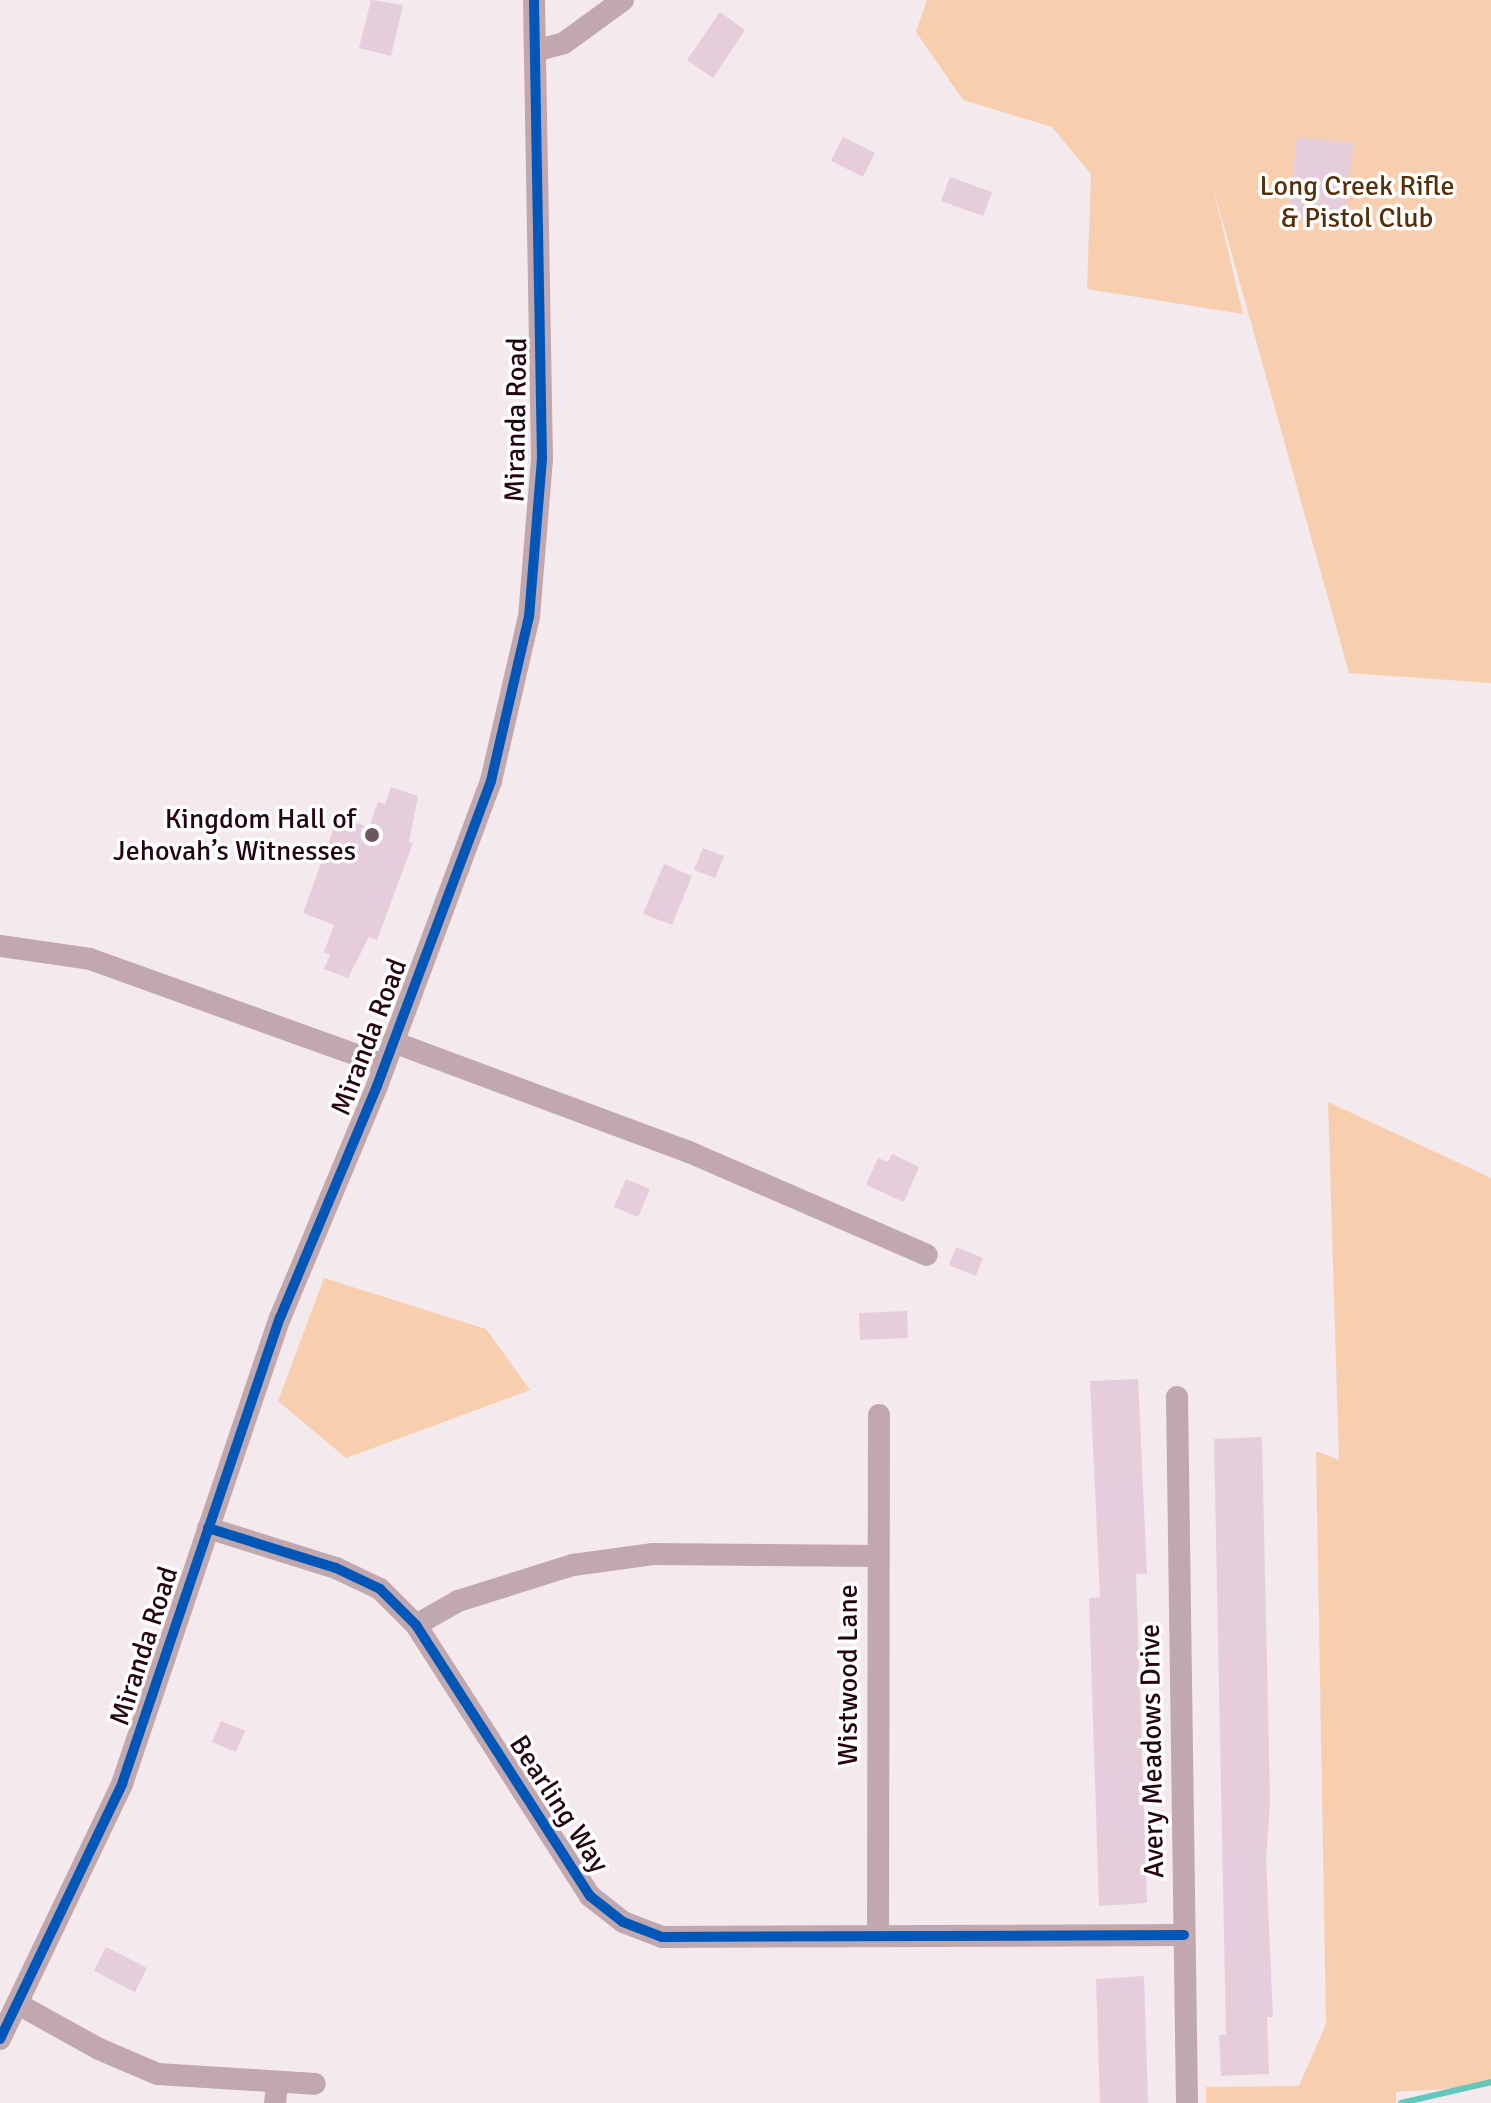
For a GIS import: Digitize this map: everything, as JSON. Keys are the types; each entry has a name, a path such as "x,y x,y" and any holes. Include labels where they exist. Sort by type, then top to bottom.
{"street":[{"name":"Miranda Road","path":"0,2039 122,1784 280,1318 385,1065 491,781 529,617 543,410 538,50 534,0"},
{"path":"538,50 564,43 623,0"},
{"path":"0,946 90,959 385,1065"},
{"path":"393,1042 689,1152 927,1255"},
{"name":"Avery Meadows Drive","path":"1177,1397 1187,2103"},
{"name":"Wistwood Lane","path":"878,1936 879,1415"},
{"name":"Bearling Way","path":"208,1528 336,1568 380,1589 416,1625 590,1896 623,1922 662,1937 1184,1935"},
{"path":"416,1625 458,1601 573,1565 626,1557 878,1556"},
{"path":"18,2004 158,2074 276,2093 315,2084"}],"green space":[{"name":"Long Creek Rifle & Pistol Club","path":"927,0 1491,0 1491,683 1349,673 1213,187 1243,314 1087,289 1091,174 1052,127 963,100 916,32"},
{"path":"1328,1102 1491,1178 1491,2086 1396,2092 1396,2103 1206,2103 1206,2087 1299,2086 1326,2024 1316,1451 1339,1460"},
{"path":"324,1278 486,1329 530,1390 346,1458 278,1401"}],"building":[{"path":"371,0 403,5 391,56 359,48"},
{"path":"720,12 745,30 713,78 687,60"},
{"path":"843,137 875,153 863,177 831,161"},
{"path":"1297,137 1354,143 1344,222 1288,216"},
{"path":"950,177 992,192 983,216 941,201"},
{"path":"391,787 418,796 409,842 413,843 377,940 369,937 348,978 324,969 330,955 324,952 334,925 303,913 338,817 369,827 378,802 385,804"},
{"path":"703,848 724,856 715,878 694,870"},
{"path":"664,864 692,876 672,925 643,914"},
{"path":"892,1154 919,1167 904,1202 866,1185 878,1158 888,1162"},
{"path":"626,1179 650,1189 638,1217 614,1207"},
{"path":"956,1247 983,1258 976,1276 949,1265"},
{"path":"907,1311 908,1338 860,1340 859,1313"},
{"path":"1138,1379 1147,1574 1136,1574 1147,1903 1099,1906 1089,1598 1100,1597 1090,1381"},
{"path":"1262,1437 1270,1802 1266,1860 1273,2017 1267,2017 1269,2074 1221,2076 1219,2035 1226,2035 1214,1439"},
{"path":"221,1721 245,1731 236,1752 212,1742"},
{"path":"106,1947 147,1968 135,1992 94,1971"},
{"path":"1144,1976 1148,2103 1100,2103 1096,1979"}],"waterway":[{"path":"1401,2103 1491,2082"}],"cycle path":[{"path":"0,2039 122,1784 280,1318 377,1086 491,781 529,617 542,459 534,0"},
{"path":"208,1528 336,1568 380,1589 416,1625 590,1896 623,1922 662,1937 1184,1935"}],"place":[{"name":"Kingdom Hall of Jehovah’s Witnesses","path":"372,835"}]}
